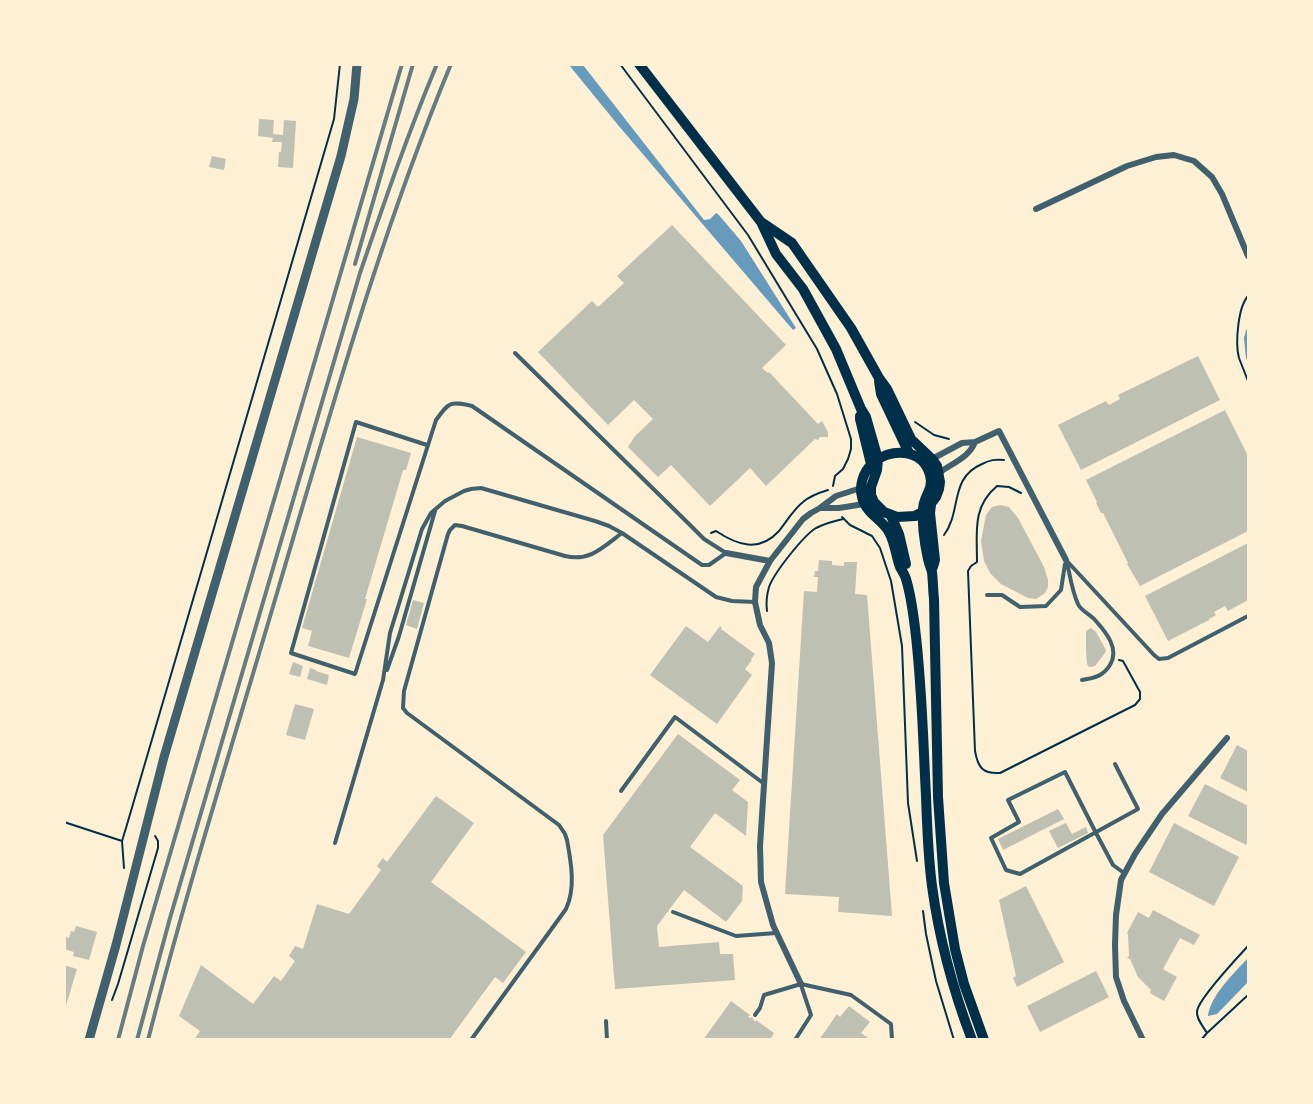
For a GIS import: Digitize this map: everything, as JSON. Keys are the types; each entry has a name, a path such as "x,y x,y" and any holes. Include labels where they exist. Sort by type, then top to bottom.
{"main road":[{"path":"639,64 761,222 776,254 803,289 836,349 861,409 860,419 877,470 871,487 869,503"},
{"path":"761,222 792,243 851,328 887,389 907,431 912,449 939,472 939,489 927,508 909,517 887,519"},
{"path":"912,449 882,456 874,462 862,478 862,498 884,512 899,534 907,565 906,576 912,603 924,743 932,887 940,935 953,986 972,1040"},
{"path":"927,461 931,484 924,500 936,560 932,570"},
{"path":"927,508 928,561 932,570 934,599 938,796 944,883 955,949 964,984 984,1040"}],"street":[{"path":"89,1040 164,757 341,156 354,99 357,64"},
{"path":"1036,209 1127,166 1156,157 1174,155 1194,161 1212,177 1222,194 1248,256"},
{"path":"927,461 962,443 975,442 999,431 1066,560"},
{"path":"939,472 968,455 975,442"},
{"path":"801,984 777,933 761,882 759,846 772,663 769,643 760,625 755,602 756,587 770,561 803,519 836,496 861,488"},
{"path":"820,508 839,508 869,503"},
{"path":"726,553 770,561"},
{"path":"1143,1040 1116,977 1116,915 1121,880 1135,854 1162,814 1227,738"}],"lane":[{"path":"427,445 356,422 291,653 355,674 436,420 446,406 456,403 472,406 702,565 709,564 726,553 704,539 515,353"},
{"path":"383,680 390,633 422,529 435,509 445,501 471,489 481,488 595,521 622,533 716,597 732,602 755,602"},
{"path":"335,843 383,680 399,636 435,509"},
{"path":"471,1040 566,909 570,897 571,874 567,840 559,825 403,708 404,691 448,534 455,525 462,526 579,558 593,554 622,533"},
{"path":"987,595 1002,595 1020,607 1046,606 1060,590 1066,560"},
{"path":"1066,560 1160,659 1168,658 1248,616"},
{"path":"1066,560 1078,606 1094,619 1114,647 1113,659 1105,672 1096,678 1082,680"},
{"path":"621,791 675,717 764,784"},
{"path":"1115,764 1138,809 1096,833 1020,874 1006,870 991,838 1019,822 1008,800 1065,772 1096,833 1113,865 1125,873"},
{"path":"674,912 736,936 777,933"},
{"path":"755,1015 760,1008 764,994 801,984 851,995 891,1024 892,1040"},
{"path":"795,1040 811,1015 801,984"},
{"path":"606,1022 607,1040"}],"path":[{"path":"124,872 122,841 334,119 340,64"},
{"path":"620,64 743,228 817,349 837,394 851,439 848,459 843,469 835,476 833,488 836,496"},
{"path":"1248,296 1241,313 1238,341 1238,356 1248,381"},
{"path":"933,539 944,536 950,527 957,494 962,480 968,473 977,466 994,459 1014,460"},
{"path":"1036,502 1009,487 997,486 982,502 976,521 977,562 968,571 975,751 981,769 991,773 1000,773 1135,705 1140,699 1140,692 1124,661 1113,659"},
{"path":"704,539 712,531 716,531 744,545 762,543 778,532 804,501 814,494 833,488"},
{"path":"839,508 843,519 850,525 872,536 880,548 891,580 902,646 908,803 917,861"},
{"path":"760,625 768,617 770,586 786,560 815,529 843,519"},
{"path":"64,822 122,841"},
{"path":"922,904 931,957 954,1040"},
{"path":"1207,1033 1198,1018 1197,1011 1215,983 1248,946"},
{"path":"1201,1040 1248,995"}],"water":[{"path":"569,65 583,65 704,220 718,214 741,241 796,328 793,330"},
{"path":"1248,958 1248,982 1217,1014 1208,1016 1213,1000"}],"building":[{"path":"259,119 274,120 273,134 283,135 284,120 296,121 293,168 278,167 282,142 272,142 273,138 258,136"},
{"path":"212,156 226,159 224,170 209,167"},
{"path":"672,225 786,345 762,368 769,372 818,424 822,421 828,432 828,437 815,439 766,486 750,468 710,506 671,465 658,477 628,447 635,436 653,419 634,400 608,425 538,352 592,301 598,307 624,283 617,276"},
{"path":"1198,356 1220,400 1081,470 1058,425 1106,401 1109,405 1120,399 1118,395"},
{"path":"1225,410 1248,456 1248,531 1140,586 1086,480"},
{"path":"357,437 411,453 406,470 403,470 349,658 308,646 312,631 302,628"},
{"path":"1000,505 1009,507 1018,518 1044,567 1048,587 1045,593 1036,599 1028,598 1001,584 990,573 984,561 981,541 986,515 992,507"},
{"path":"1248,543 1248,600 1228,611 1225,606 1214,612 1216,615 1209,620 1168,641 1145,596"},
{"path":"819,560 832,561 832,565 844,566 844,562 857,562 855,594 867,595 892,916 838,912 839,897 785,894 804,591 817,592 818,577 814,577 815,571 818,571"},
{"path":"413,600 424,603 417,629 406,625"},
{"path":"686,626 708,642 720,626 755,654 745,669 752,675 717,724 650,675"},
{"path":"1091,628 1096,632 1106,650 1095,666 1089,667 1086,631"},
{"path":"293,662 303,666 300,677 289,674"},
{"path":"310,668 329,675 327,685 307,679"},
{"path":"295,704 314,709 305,740 286,735"},
{"path":"678,734 740,780 732,790 748,802 746,836 715,813 690,847 743,886 742,901 726,922 684,890 657,926 659,947 719,942 720,954 733,954 735,980 615,989 603,835"},
{"path":"1237,745 1248,751 1248,792 1220,778"},
{"path":"1205,784 1248,806 1246,845 1188,816"},
{"path":"436,796 474,823 431,882 526,952 503,983 495,977 449,1040 194,1040 200,1031 179,1016 201,965 253,1004 274,976 281,981 295,961 289,956 295,946 303,949 317,904 349,914 381,870 377,866 383,858 387,862"},
{"path":"1058,809 1064,819 1003,850 998,839"},
{"path":"1066,823 1072,834 1086,827 1088,833 1058,848 1049,831"},
{"path":"1174,823 1239,857 1214,906 1149,872"},
{"path":"1026,886 1064,962 1017,987 1013,978 1016,976 999,900"},
{"path":"1153,910 1200,935 1194,945 1180,938 1163,969 1177,977 1164,1001 1150,993 1151,990 1138,977 1130,959 1127,958 1129,956 1127,933 1138,912 1149,918"},
{"path":"76,926 97,932 89,960 73,956 74,952 64,949 64,936 69,938"},
{"path":"64,965 77,969 65,1009 64,1009"},
{"path":"1096,971 1109,997 1040,1032 1027,1006"},
{"path":"731,1001 750,1015 748,1017 752,1017 755,1022 756,1020 774,1033 770,1040 703,1040"},
{"path":"849,1006 870,1022 861,1033 871,1040 819,1040 837,1014 840,1017"}],"waterway":[{"path":"1248,331 1246,338 1248,358"}],"railway":[{"path":"118,1040 143,946 402,64"},
{"path":"355,264 413,64"},
{"path":"137,1040 170,918 360,273 406,142 437,64"},
{"path":"148,1040 196,865 340,382 403,190 451,64"}]}
